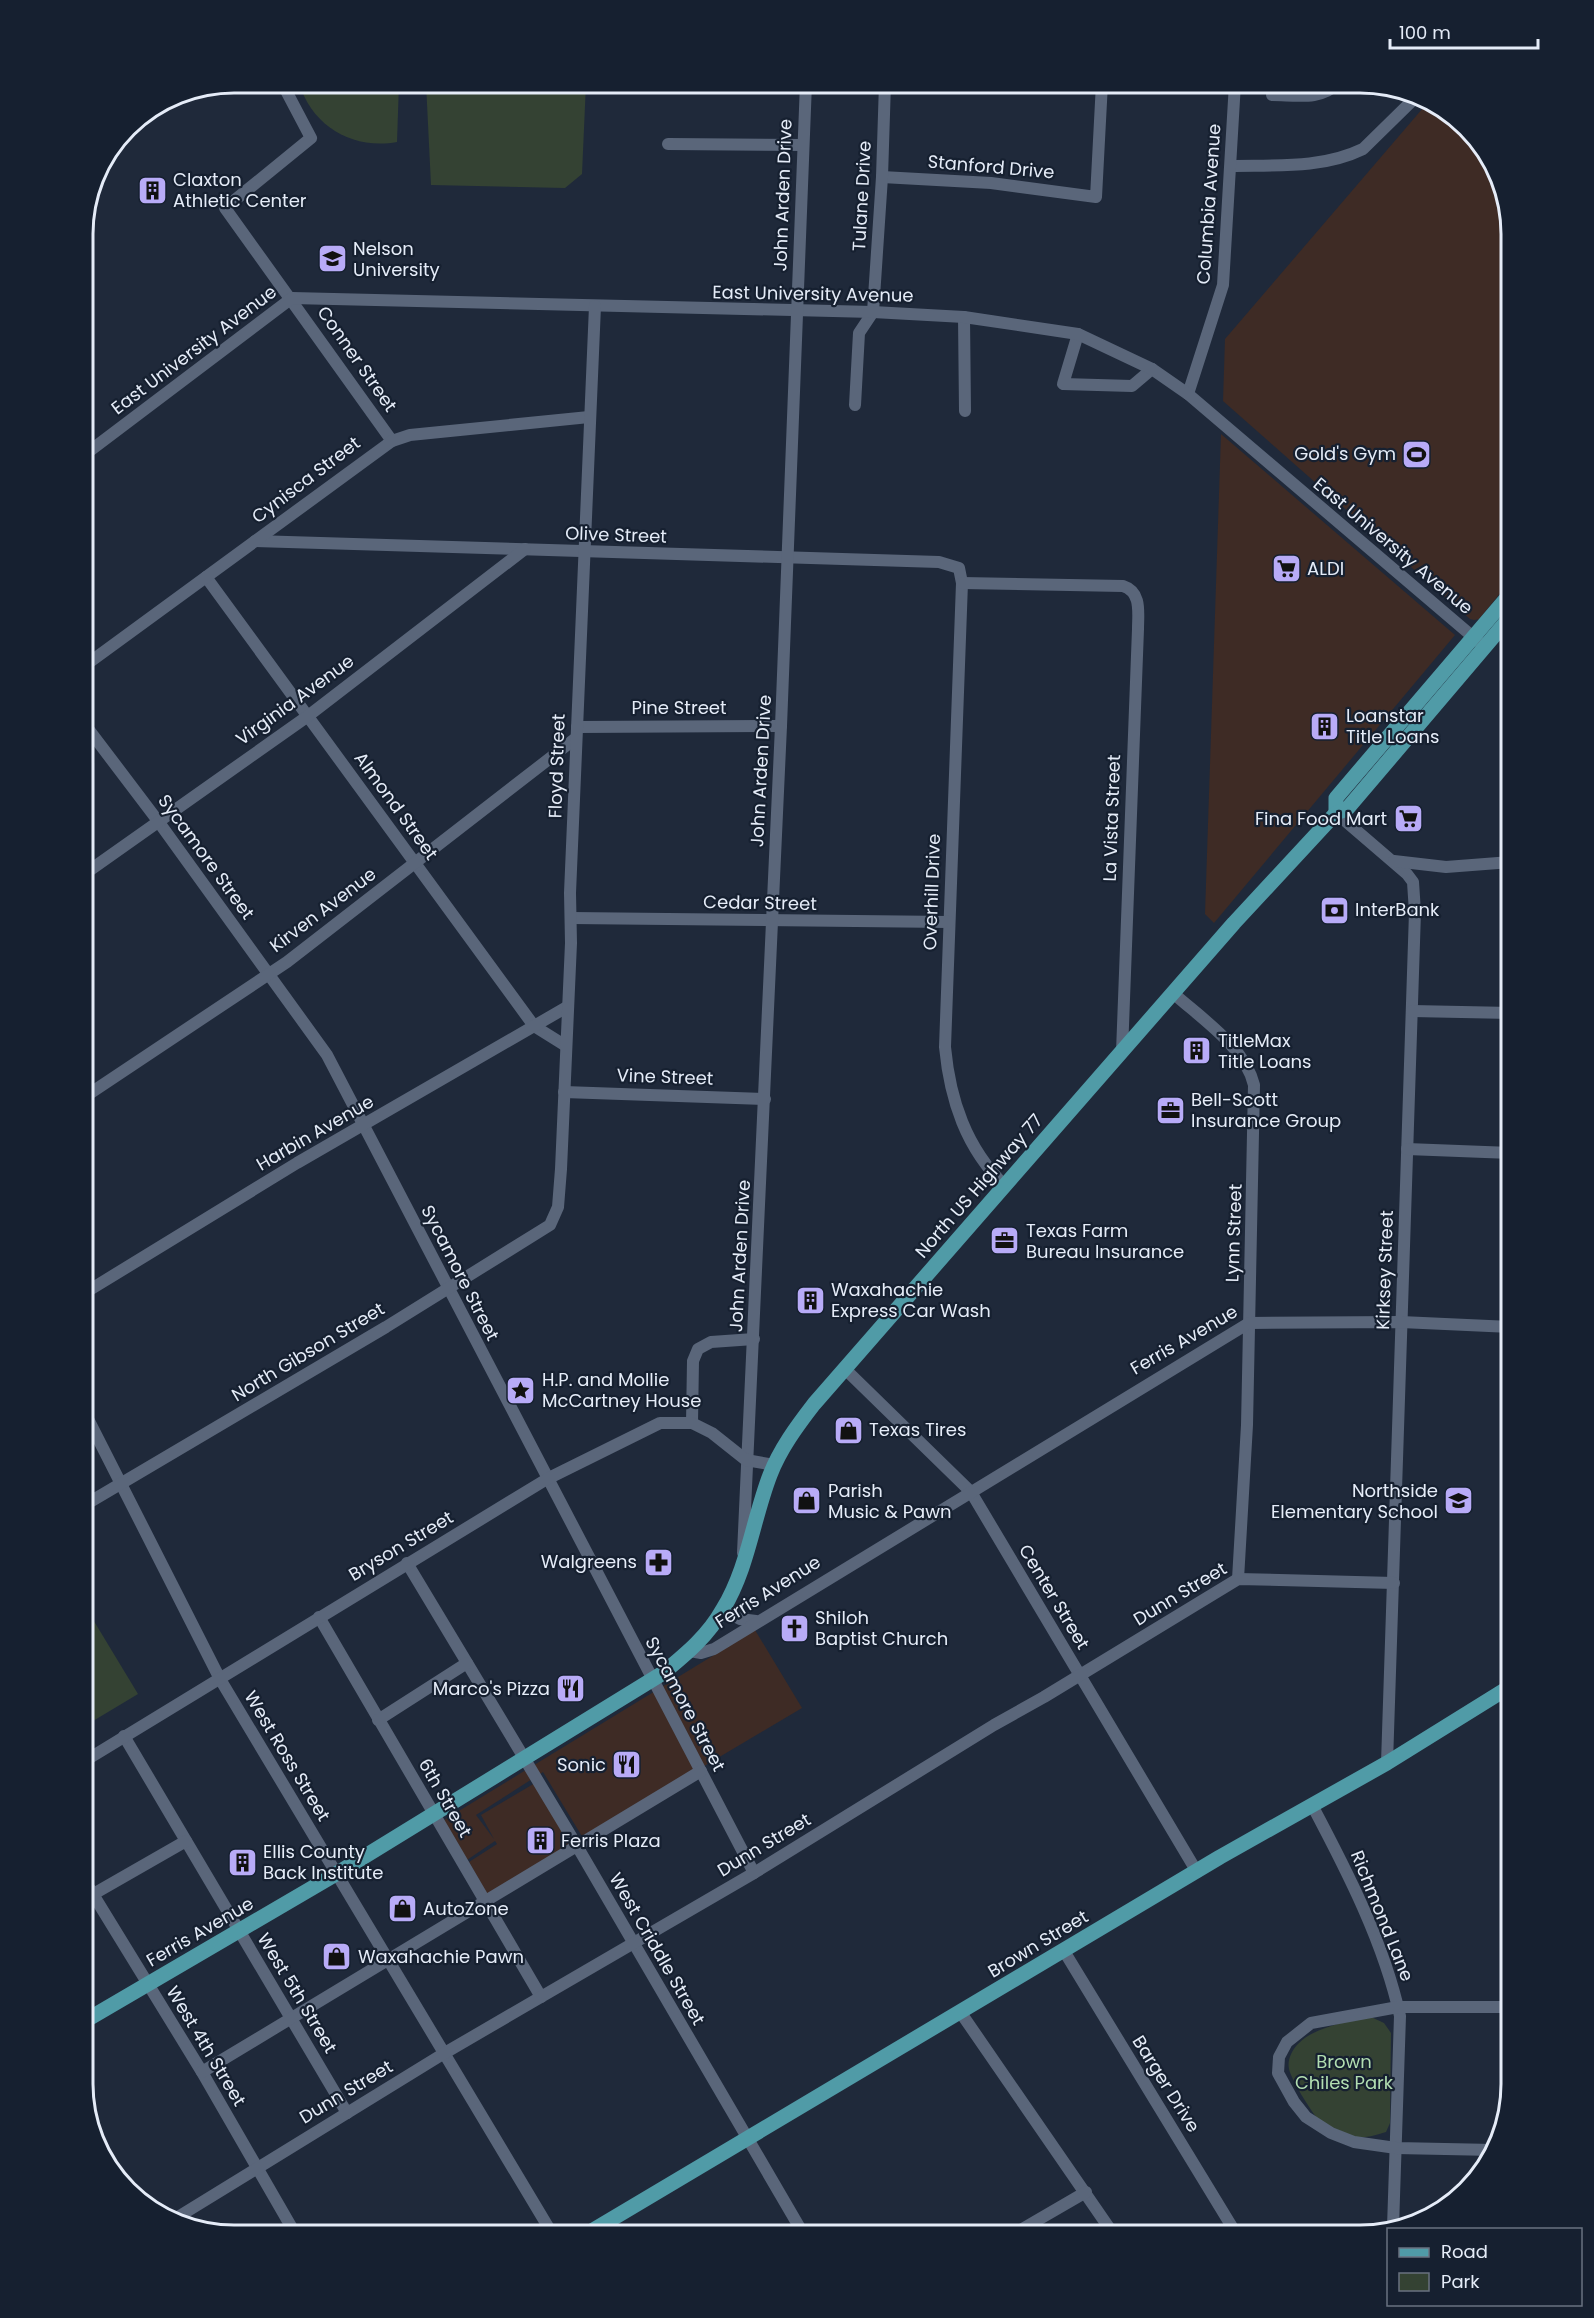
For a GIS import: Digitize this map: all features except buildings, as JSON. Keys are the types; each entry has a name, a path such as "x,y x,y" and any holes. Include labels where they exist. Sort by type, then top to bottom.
{"main road":[{"name":"North US Highway 77","path":"690,1651 723,1610 742,1569 774,1465 797,1425 1173,993 1336,813 1336,798 1479,642 1501,609"},
{"name":"North US Highway 77","path":"1479,642 1501,625"},
{"name":"Ferris Avenue","path":"93,2016 336,1875 652,1680 690,1651"},
{"name":"Brown Street","path":"602,2225 1197,1872 1387,1763 1501,1693"}],"street":[{"name":"Conner Street","path":"288,93 311,138 225,208 292,298 392,441"},
{"name":"John Arden Drive","path":"746,1460 754,1339 782,726 806,93"},
{"name":"Tulane Drive","path":"873,312 885,93"},
{"name":"Stanford Drive","path":"882,177 991,183 1096,197 1101,93"},
{"name":"Columbia Avenue","path":"1188,394 1223,285 1235,93"},
{"path":"1272,95 1326,93"},
{"path":"1231,166 1302,165 1353,153 1363,148 1410,103"},
{"path":"668,144 803,145"},
{"name":"East University Avenue","path":"93,448 292,298 873,312 964,317 1078,334 1152,369 1188,394 1479,642"},
{"name":"Floyd Street","path":"550,1225 558,1207 564,1092 583,552 595,306"},
{"path":"855,405 859,333 873,312"},
{"path":"964,317 965,411"},
{"path":"1078,334 1064,384 1132,386 1152,369"},
{"name":"Cynisca Street","path":"93,660 392,441 410,435 589,417"},
{"name":"Olive Street","path":"255,541 939,562 959,568 962,583"},
{"name":"Virginia Avenue","path":"93,868 308,716 525,549"},
{"name":"Almond Street","path":"206,577 534,1026 566,1046"},
{"name":"La Vista Street","path":"962,583 1123,586 1130,588 1138,603 1122,1052"},
{"name":"Overhill Drive","path":"962,583 947,1065 957,1108 973,1147 1005,1186"},
{"name":"Pine Street","path":"577,733 782,726"},
{"name":"Kirven Avenue","path":"93,1091 269,974 415,863 577,733"},
{"name":"Sycamore Street","path":"93,735 327,1055 754,1873"},
{"name":"Kirksey Street","path":"1336,813 1407,874 1414,889 1387,1763"},
{"path":"1393,861 1446,867 1501,863"},
{"name":"Cedar Street","path":"571,918 950,922"},
{"name":"Lynn Street","path":"1173,993 1239,1054 1252,1076 1254,1085 1247,1425 1238,1579"},
{"name":"Harbin Avenue","path":"93,1288 297,1162 364,1126 567,1007"},
{"path":"1412,1011 1501,1013"},
{"name":"Vine Street","path":"564,1092 765,1099"},
{"path":"1407,1149 1501,1153"},
{"name":"North Gibson Street","path":"93,1500 448,1289 550,1225"},
{"name":"Ferris Avenue","path":"690,1651 708,1652 1249,1323 1401,1322 1501,1327"},
{"path":"754,1339 711,1342 698,1349 693,1361 692,1422 712,1433 746,1460 774,1465"},
{"name":"Center Street","path":"845,1369 971,1491 1197,1872"},
{"name":"Bryson Street","path":"93,1755 547,1479 660,1423 692,1422"},
{"name":"West Ross Street","path":"93,1428 220,1679 547,2225"},
{"path":"742,1569 746,1460"},
{"name":"West Criddle Street","path":"407,1563 577,1846 798,2225"},
{"name":"Dunn Street","path":"182,2215 443,2054 754,1873 994,1725 1238,1579 1394,1583"},
{"path":"723,1610 740,1619 756,1621"},
{"name":"6th Street","path":"319,1617 541,1997"},
{"path":"378,1720 467,1663"},
{"name":"West 5th Street","path":"124,1736 347,2114"},
{"path":"202,2072 701,1771"},
{"name":"Richmond Lane","path":"1312,1805 1344,1868 1394,1988 1398,2007 1400,2035 1393,2221"},
{"path":"93,1895 186,1841"},
{"name":"West 4th Street","path":"93,1907 148,1985 202,2072 290,2225"},
{"name":"Barger Drive","path":"1064,1952 1231,2225"},
{"path":"1484,2150 1395,2148 1354,2142 1315,2123 1294,2102 1278,2073 1279,2057 1287,2042 1311,2023 1398,2007 1501,2007"},
{"path":"961,2013 1107,2225"},
{"path":"1029,2225 1086,2192"}],"shaded area":[{"path":"1423,108 1446,122 1460,134 1482,163 1490,180 1500,215 1501,234 1501,592 1479,619 1470,619 1223,401 1225,339"},
{"path":"1221,434 1455,635 1214,923 1205,914"},
{"path":"755,1630 802,1708 583,1838 543,1772 476,1815 494,1839 481,1815 535,1783 570,1845 488,1896 469,1862 497,1844 495,1841 467,1860 444,1820"}],"green space":[{"path":"303,93 399,93 397,142 380,144 365,142 336,132 313,111"},
{"path":"426,93 586,93 582,174 565,188 431,185"},
{"path":"93,1620 138,1694 93,1721"},
{"name":"Brown Chiles Park","path":"1369,2016 1384,2023 1391,2033 1390,2123 1386,2132 1370,2136 1347,2137 1325,2127 1304,2100 1289,2069 1290,2055 1296,2046 1313,2033"}],"place":[{"name":"Claxton Athletic Center","path":"152,190"},
{"name":"Nelson University","path":"332,259"},
{"name":"Gold's Gym","path":"1417,454"},
{"name":"ALDI","path":"1286,569"},
{"name":"Loanstar Title Loans","path":"1325,726"},
{"name":"Fina Food Mart","path":"1408,819"},
{"name":"InterBank","path":"1334,910"},
{"name":"TitleMax Title Loans","path":"1197,1051"},
{"name":"Bell-Scott Insurance Group","path":"1170,1110"},
{"name":"Texas Farm Bureau Insurance","path":"1005,1241"},
{"name":"Waxahachie Express Car Wash","path":"810,1300"},
{"name":"H.P. and Mollie McCartney House","path":"521,1390"},
{"name":"Texas Tires","path":"848,1430"},
{"name":"Parish Music & Pawn","path":"807,1501"},
{"name":"Northside Elementary School","path":"1459,1501"},
{"name":"Walgreens","path":"658,1562"},
{"name":"Shiloh Baptist Church","path":"794,1628"},
{"name":"Marco's Pizza","path":"571,1689"},
{"name":"Sonic","path":"627,1765"},
{"name":"Ferris Plaza","path":"540,1841"},
{"name":"Ellis County Back Institute","path":"242,1862"},
{"name":"AutoZone","path":"402,1909"},
{"name":"Waxahachie Pawn","path":"337,1957"}]}
